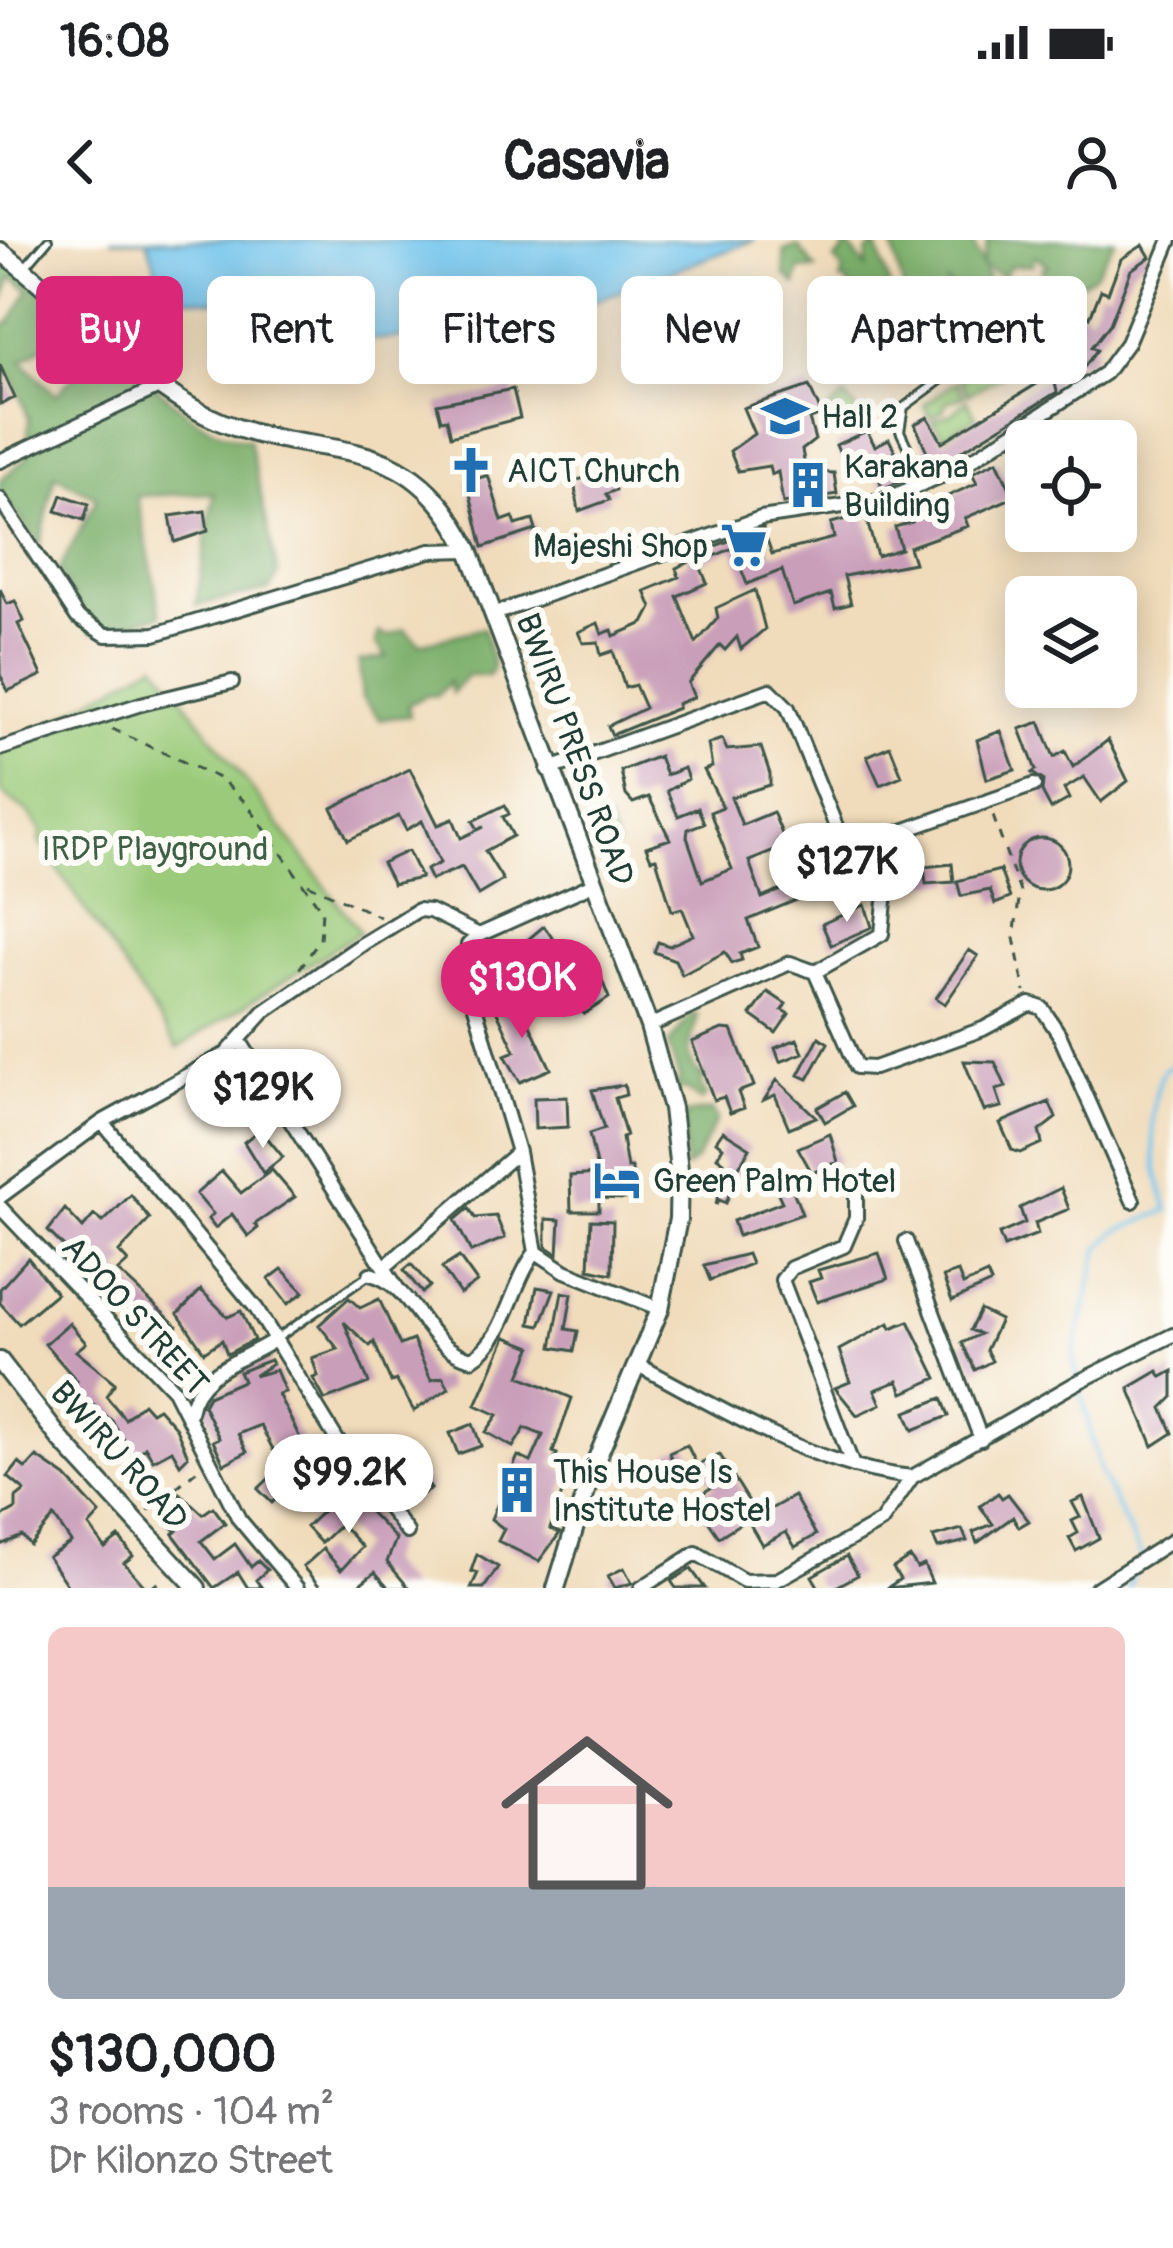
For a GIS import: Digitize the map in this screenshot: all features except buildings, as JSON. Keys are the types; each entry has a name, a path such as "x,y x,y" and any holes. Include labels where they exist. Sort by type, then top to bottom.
{"street":[{"path":"494,614 761,518 883,500 926,485 1105,373 1127,344 1170,240"},
{"name":"BWIRU PRESS ROAD","path":"0,251 161,386 212,418 241,429 390,461 433,490 469,550 548,770 649,1026 672,1108 679,1170 678,1219 660,1310 592,1468 556,1588"},
{"path":"0,460 161,386"},
{"path":"0,499 77,617 89,628 125,637 155,634 430,551 469,550"},
{"path":"0,749 232,682"},
{"path":"548,770 770,690 788,709 844,846 860,846 1034,785"},
{"path":"593,884 478,935 468,945 465,974 518,1152 536,1252 565,1271 660,1310"},
{"path":"649,1026 790,963 815,971 882,934 885,901"},
{"path":"0,1197 102,1122 241,1043 275,1003 402,918 430,910 478,935"},
{"path":"815,971 857,1067 874,1068 940,1044 1030,1004 1042,1008 1059,1034 1133,1201"},
{"path":"241,1043 387,1265 399,1291"},
{"path":"102,1122 188,1222 277,1339 337,1440 407,1532"},
{"path":"387,1265 518,1152"},
{"path":"853,1466 782,1280 791,1268 844,1246 856,1217 856,1191"},
{"name":"ADOO STREET","path":"0,1208 134,1345 190,1414 238,1519 297,1588"},
{"path":"906,1241 981,1439"},
{"path":"370,1274 387,1278 446,1348 472,1359 491,1340 523,1268 536,1252"},
{"path":"641,1588 696,1553 744,1581 777,1580 881,1522 912,1477 1076,1383 1173,1335"},
{"path":"190,1414 193,1395 204,1381 277,1339"},
{"name":"BWIRU ROAD","path":"0,1361 61,1440 197,1588"},
{"path":"638,1366 759,1429 853,1466 912,1477"},
{"path":"1098,1588 1173,1540"}],"lane":[{"path":"24,269 48,240"},
{"path":"926,485 900,430 904,407 935,384"},
{"path":"277,1339 387,1265"}],"path":[{"path":"87,721 221,778 247,804 306,884 323,925 308,960 285,985"},
{"path":"987,802 1020,892 1014,938 1030,1004"},
{"path":"306,884 355,910 402,918"},
{"path":"138,1520 209,1460"}],"green space":[{"path":"844,240 866,268 867,253 876,244 887,276 841,276 835,260 843,253"},
{"path":"891,240 972,240 982,265 988,240 1115,240 1087,279 1044,276 1042,269 1048,265 1034,256 1032,265 1010,266 1004,276 983,267 986,276 900,276"},
{"path":"798,246 816,269 799,270 796,285 785,275 784,251"},
{"path":"0,257 36,286 36,352 22,361 36,375 36,384 45,384 56,395 66,384 153,384 209,427 249,440 278,575 269,590 196,605 214,493 137,496 161,615 92,633 59,570 97,498 55,475 40,545 0,492 0,480 27,458 29,419 12,375 0,370 0,329 11,321 29,290 12,277 0,307"},
{"path":"952,384 958,384 964,396 946,402 943,411 930,417 924,405"},
{"path":"963,384 986,384 968,394"},
{"path":"845,397 862,415 852,429 844,419 832,422 828,410"},
{"path":"967,400 976,417 943,436 933,420 952,414"},
{"path":"484,628 493,667 489,676 468,675 452,693 449,682 437,696 426,695 408,705 410,716 380,719 362,698 359,662 387,657 376,643 379,632 388,636 405,629 420,644"},
{"name":"IRDP Playground","path":"156,663 360,932 178,1048 40,842 41,831 29,813 0,792 0,752"},
{"path":"607,820 618,847 599,854 589,828"},
{"path":"691,1014 698,1014 690,1044 693,1066 699,1075 719,1063 700,1083 706,1096 701,1101 687,1089 672,1090 680,1081 668,1045"},
{"path":"712,1110 717,1119 696,1160 685,1168 685,1114"}],"water":[{"path":"147,240 755,240 660,276 621,276 621,291 597,300 597,276 399,276 399,338 375,339 375,276 207,276 207,301 183,297 183,276 158,276"}],"waterway":[{"path":"1142,1557 1100,1472 1073,1358 1099,1249 1115,1232 1168,1210 1158,1176 1153,1120 1158,1085 1165,1069 1173,1066"},
{"path":"1128,1588 1137,1567"}],"place":[{"name":"Hall 2","path":"785,416"},
{"name":"AICT Church","path":"471,470"},
{"name":"Karakana Building","path":"808,485"},
{"name":"Majeshi Shop","path":"744,545"},
{"name":"Green Palm Hotel","path":"617,1180"},
{"name":"This House Is Institute Hostel","path":"517,1490"}]}
